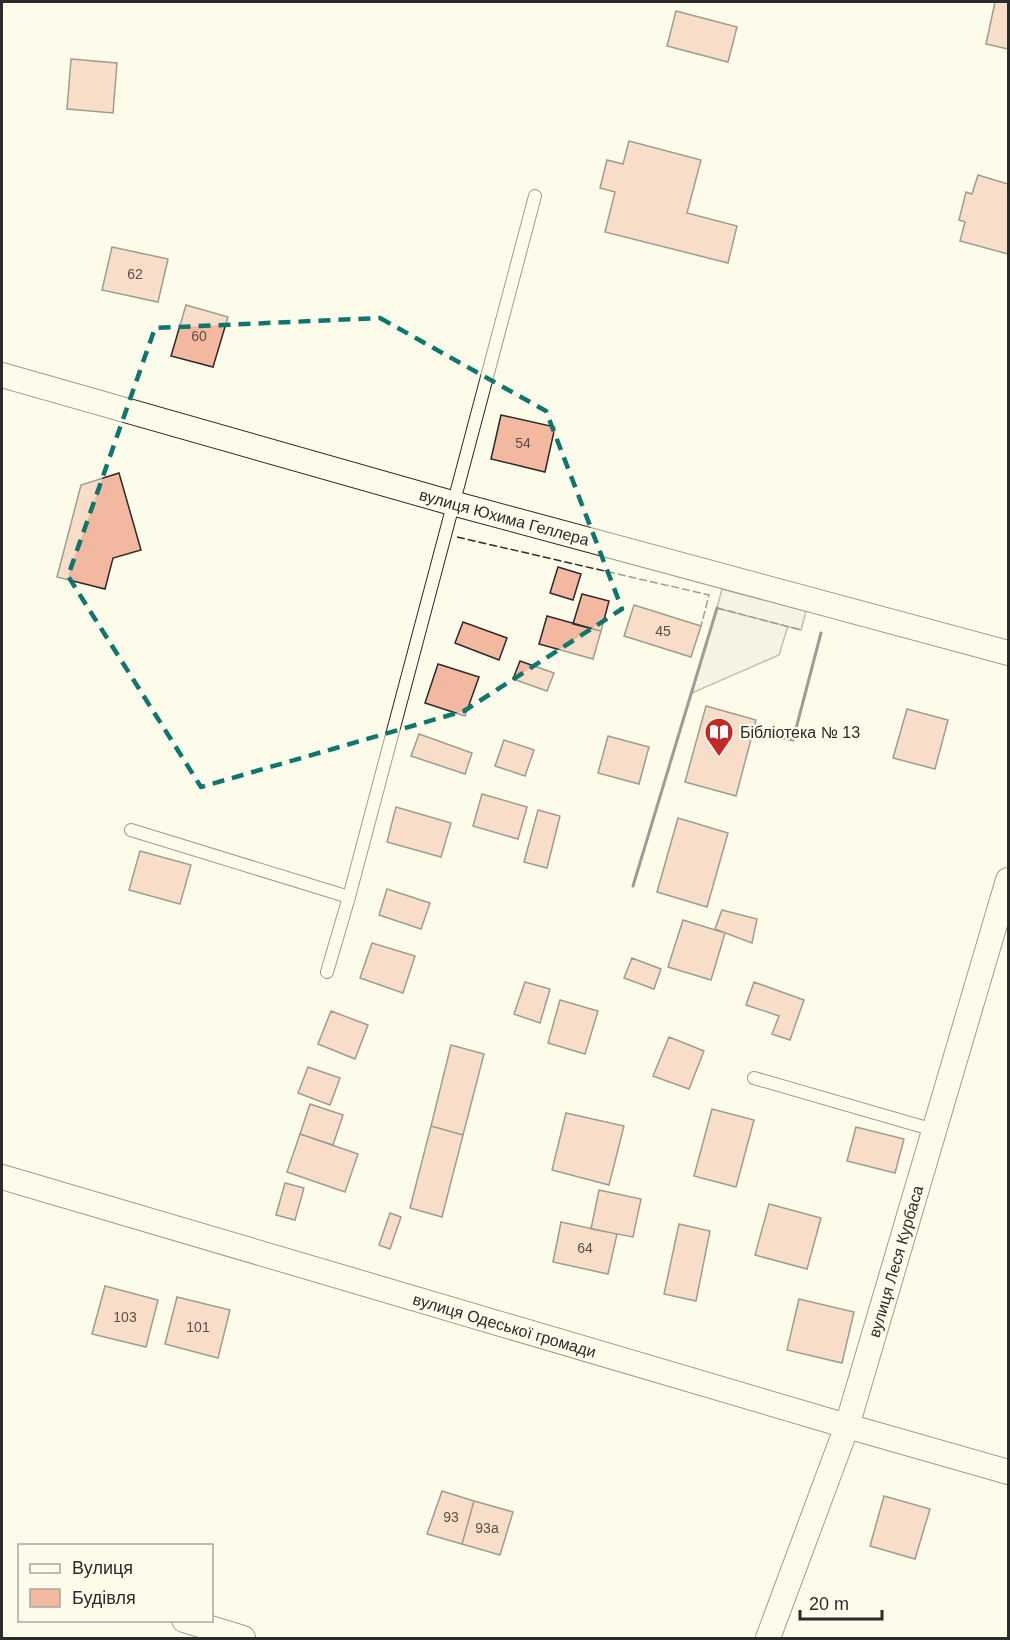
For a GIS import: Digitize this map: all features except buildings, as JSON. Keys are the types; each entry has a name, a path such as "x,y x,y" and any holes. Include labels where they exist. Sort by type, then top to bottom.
{"street":[{"name":"вулиця Юхима Геллера","path":"2,375 452,503 1008,653"},
{"name":"вулиця Леся Курбаса","path":"768,1638 848,1426 1008,880"},
{"name":"вулиця Одеської громади","path":"2,1177 1008,1472"},
{"path":"191,1622 243,1638"}],"lane":[{"path":"327,972 349,897 535,196"},
{"path":"131,830 349,897"},
{"path":"754,1078 934,1130"}],"highlighted area":[{"path":"380,318 546,411 622,609 464,711 201,787 68,576 155,328"}],"shaded area":[{"path":"722,589 806,611 801,630 717,608"},
{"path":"717,608 788,626 779,655 692,693"}],"fence":[{"path":"457,537 709,595 701,626"},
{"path":"717,608 801,630"}],"wall":[{"path":"633,886 717,608"},
{"path":"753,732 793,740 821,633"}],"place":[{"name":"Бібліотека № 13","path":"719,758"}]}
